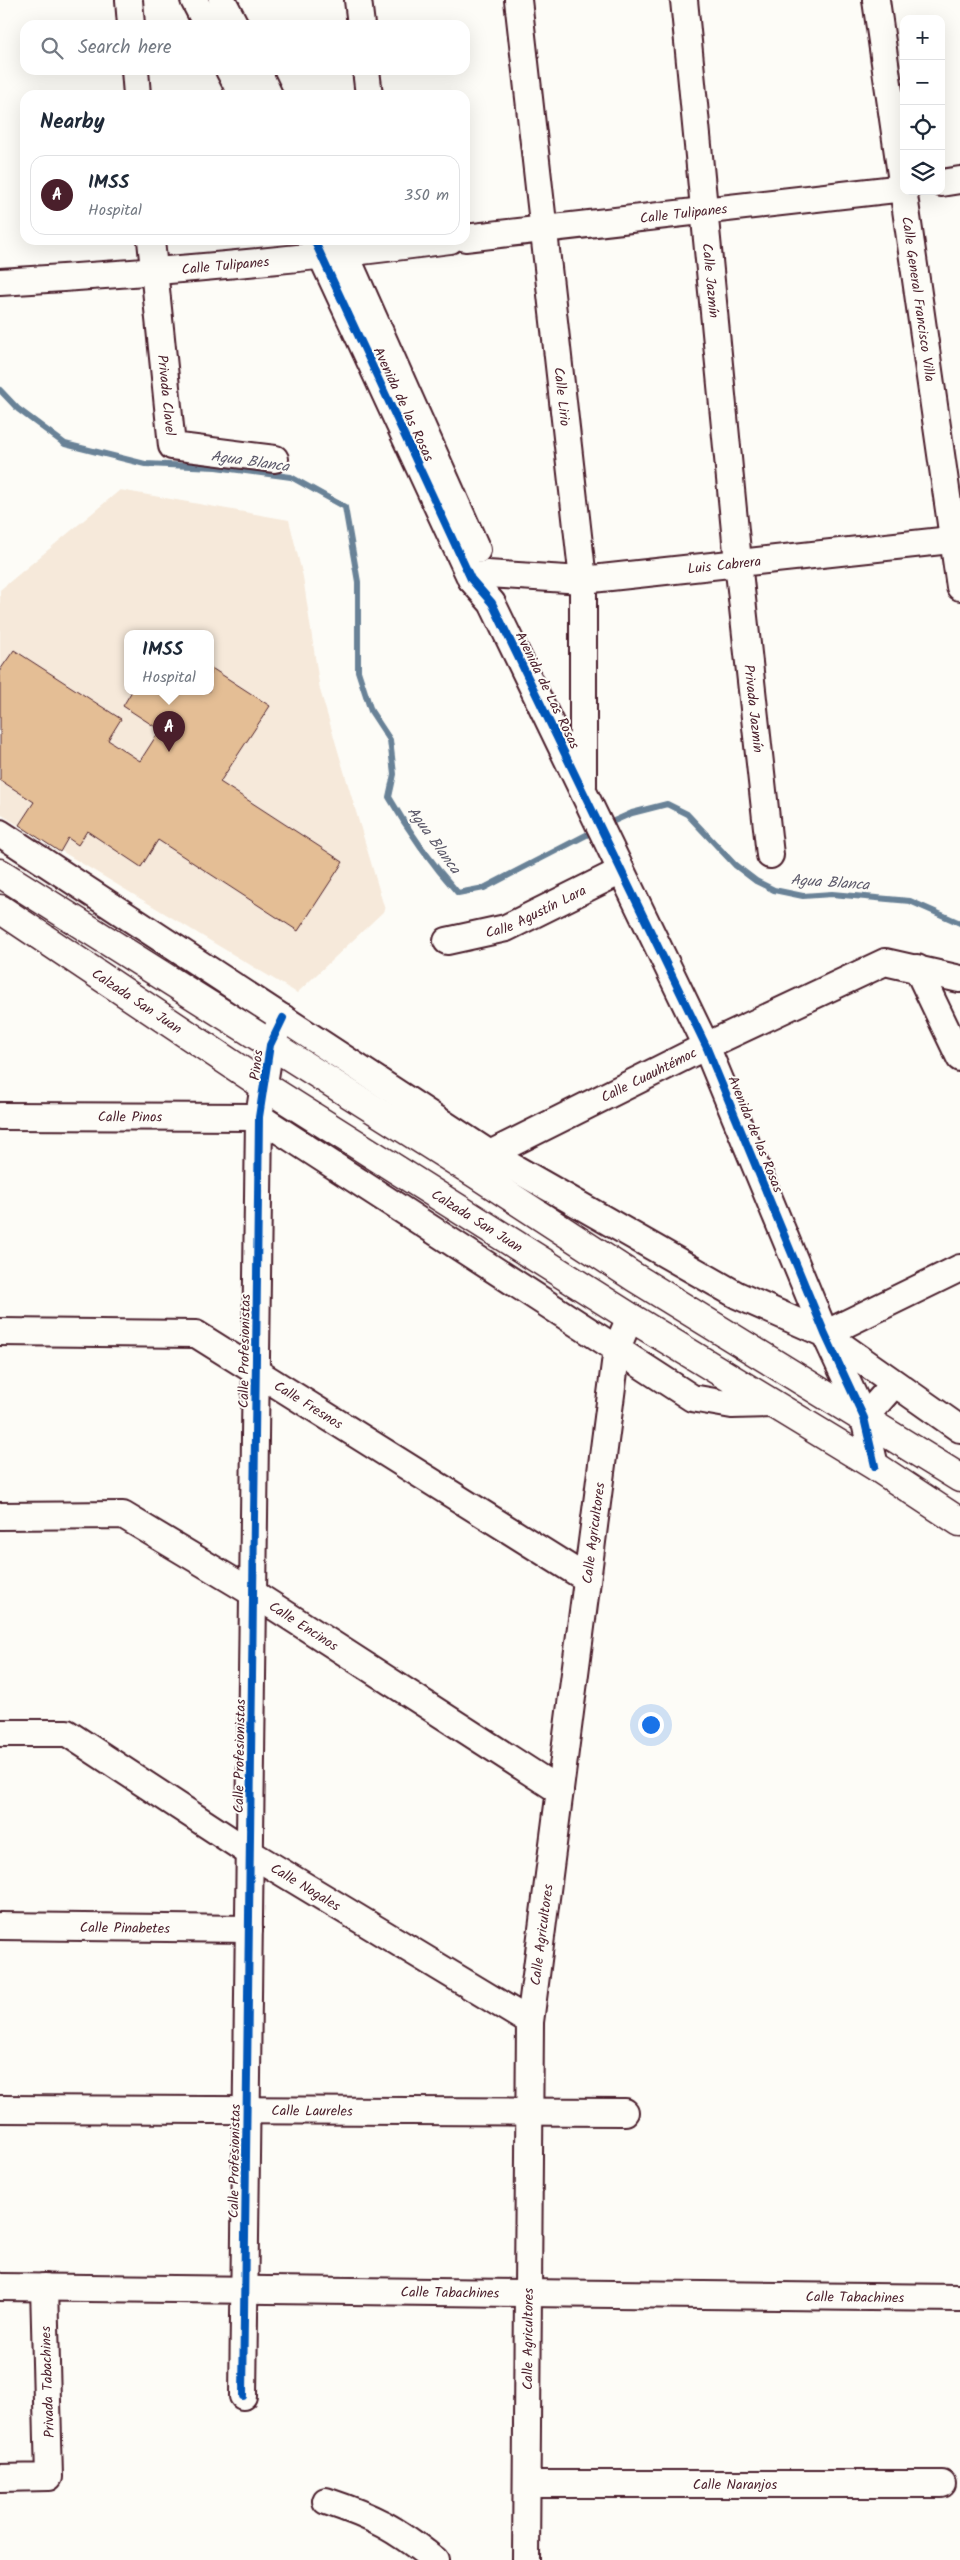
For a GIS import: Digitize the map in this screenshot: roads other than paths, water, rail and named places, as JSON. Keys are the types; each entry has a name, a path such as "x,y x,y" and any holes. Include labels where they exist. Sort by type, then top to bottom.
{"main road":[{"path":"0,873 270,1045 483,1164 634,1277 960,1478"},
{"name":"Calzada San Juan","path":"0,909 266,1087 630,1317 875,1466 960,1522"}],"street":[{"path":"129,0 131,20"},
{"path":"194,0 204,20"},
{"path":"222,0 232,20"},
{"path":"358,0 360,20"},
{"name":"Calle Lirio","path":"518,0 545,228 582,580 584,793"},
{"name":"Calle Jazmín","path":"684,0 738,562"},
{"name":"Calle General Francisco Villa","path":"876,0 900,167"},
{"path":"136,75 137,90"},
{"path":"232,75 239,90"},
{"path":"259,75 266,90"},
{"path":"366,75 368,90"},
{"path":"945,182 960,180"},
{"name":"Calle Tulipanes","path":"470,237 900,188"},
{"name":"Calle General Francisco Villa","path":"904,195 956,539 960,587"},
{"path":"151,245 154,273"},
{"name":"Calle Tulipanes","path":"0,282 154,273 331,248 372,245"},
{"name":"Avenida de las Rosas","path":"331,248 479,576"},
{"name":"Privada Clavel","path":"154,273 172,446 274,459"},
{"name":"Luis Cabrera","path":"479,576 582,580 956,539"},
{"name":"Privada Jazmín","path":"738,562 770,855"},
{"name":"Avenida de Las Rosas","path":"479,576 584,793 594,818"},
{"name":"Avenida de las Rosas","path":"594,818 706,1046 825,1334 864,1418 875,1466"},
{"path":"0,833 283,1018 483,1164 737,1295 825,1334 960,1429"},
{"name":"Calle Agustín Lara","path":"447,941 506,928 618,865"},
{"name":"Calle Cuauhtémoc","path":"483,1164 706,1046 885,962 916,968"},
{"path":"916,968 960,979"},
{"path":"916,968 960,1058"},
{"name":"Pinos","path":"259,1117 266,1087 270,1045 283,1018"},
{"name":"Calle Pinos","path":"0,1116 259,1117"},
{"path":"259,1117 692,1398 732,1405 773,1404"},
{"name":"Calle Profesionistas","path":"243,2396 259,1117"},
{"path":"825,1334 960,1268"},
{"name":"Calle Agricultores","path":"526,2560 530,2022 617,1348 630,1317"},
{"name":"Calle Fresnos","path":"0,1332 196,1334 587,1579"},
{"path":"864,1418 894,1384"},
{"name":"Calle Encinos","path":"0,1516 123,1515 253,1593 560,1791"},
{"name":"Calle Nogales","path":"0,1733 67,1733 250,1853 530,2022"},
{"name":"Calle Pinabetes","path":"0,1926 249,1929"},
{"name":"Calle Laureles","path":"0,2109 625,2112"},
{"name":"Calle Tabachines","path":"0,2287 960,2298"},
{"name":"Privada Tabachines","path":"0,2478 49,2477 44,2288"},
{"name":"Calle Naranjos","path":"526,2484 942,2484"},
{"path":"326,2501 370,2516 403,2534 434,2560"}],"waterway":[{"name":"Agua Blanca","path":"0,390 18,409 65,444 145,464 216,467 291,477 345,507 358,582 358,671 371,711 390,740 394,774 389,797 421,847 458,893 484,888 596,830"},
{"name":"Agua Blanca","path":"605,825 632,813 667,804 687,814 735,865 756,881 774,890 803,896 832,894 910,901 960,923"}],"place":[{"name":"IMSS","path":"169,752"}]}
